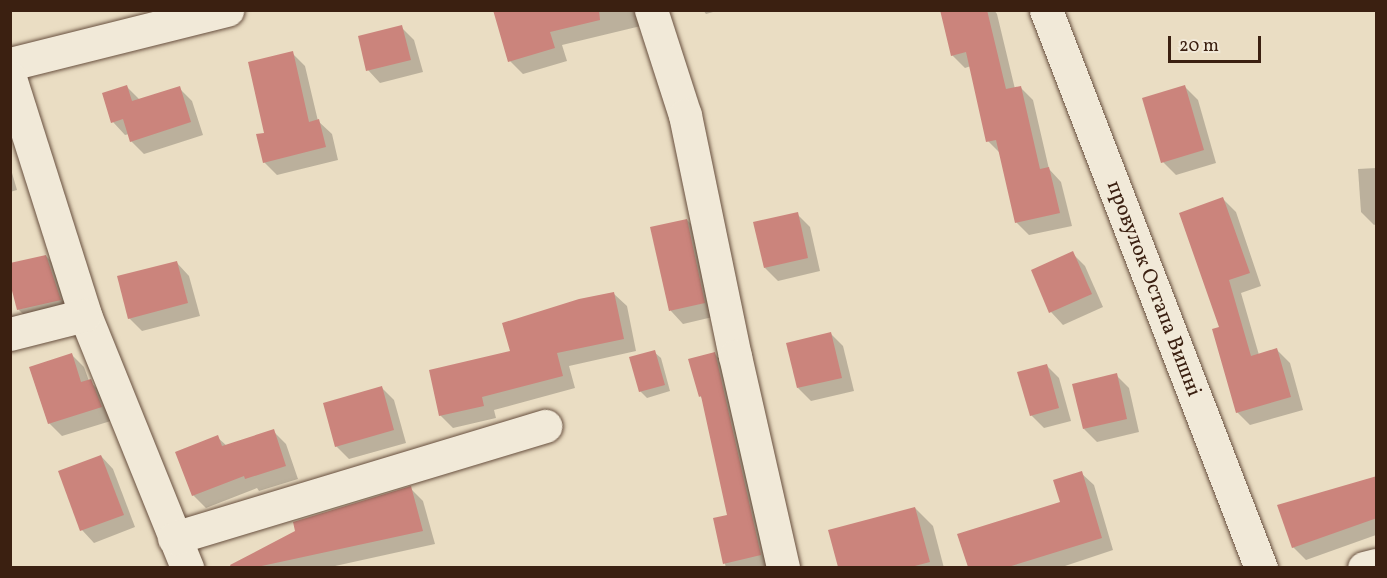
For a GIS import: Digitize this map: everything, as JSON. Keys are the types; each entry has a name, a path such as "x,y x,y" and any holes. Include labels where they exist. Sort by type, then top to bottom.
{"street":[{"path":"10,64 226,10"},
{"path":"651,10 685,115 735,356 783,567"},
{"name":"провулок Остапа Вишні","path":"1046,10 1261,567"},
{"path":"10,78 85,315 187,567"},
{"path":"10,334 85,315"},
{"path":"174,538 545,426"},
{"path":"1364,567 1377,565"}],"building":[{"path":"493,10 599,10 600,20 550,32 555,48 508,62"},
{"path":"940,10 987,10 1006,89 1021,86 1040,169 1049,167 1060,213 1015,223 996,140 986,142 966,52 951,56"},
{"path":"402,25 411,60 366,71 358,36"},
{"path":"293,51 309,122 319,119 326,147 263,163 256,134 264,133 248,62"},
{"path":"127,85 132,101 180,86 191,122 130,142 123,119 111,123 102,93"},
{"path":"1185,85 1204,150 1161,163 1142,98"},
{"path":"1223,197 1250,273 1229,280 1251,356 1277,348 1291,397 1236,413 1212,329 1219,327 1179,213"},
{"path":"798,212 808,258 764,268 753,222"},
{"path":"687,219 705,303 669,311 650,227"},
{"path":"1073,251 1092,294 1049,313 1031,270"},
{"path":"46,255 61,300 17,310 10,283 10,263"},
{"path":"177,261 188,303 128,319 117,276"},
{"path":"614,292 624,339 557,353 563,376 482,397 484,406 439,416 429,370 510,351 502,323 579,299"},
{"path":"831,332 842,378 797,388 786,343"},
{"path":"655,350 665,385 639,392 629,357"},
{"path":"715,352 761,555 723,564 713,518 727,515 701,396 699,397 688,359"},
{"path":"72,353 81,382 91,379 102,407 48,424 29,367"},
{"path":"1047,364 1059,408 1030,416 1017,372"},
{"path":"1117,373 1127,419 1083,429 1072,384"},
{"path":"382,386 394,430 335,447 323,403"},
{"path":"274,429 286,466 245,479 244,476 192,496 175,452 218,435 222,446"},
{"path":"101,455 124,515 80,531 58,471"},
{"path":"1082,471 1102,538 1008,567 968,567 957,534 1060,502 1053,480"},
{"path":"1377,476 1377,518 1292,548 1277,505"},
{"path":"411,486 423,531 257,567 231,567 230,565 295,531 293,522"},
{"path":"915,507 930,562 911,567 838,567 828,530"}]}
